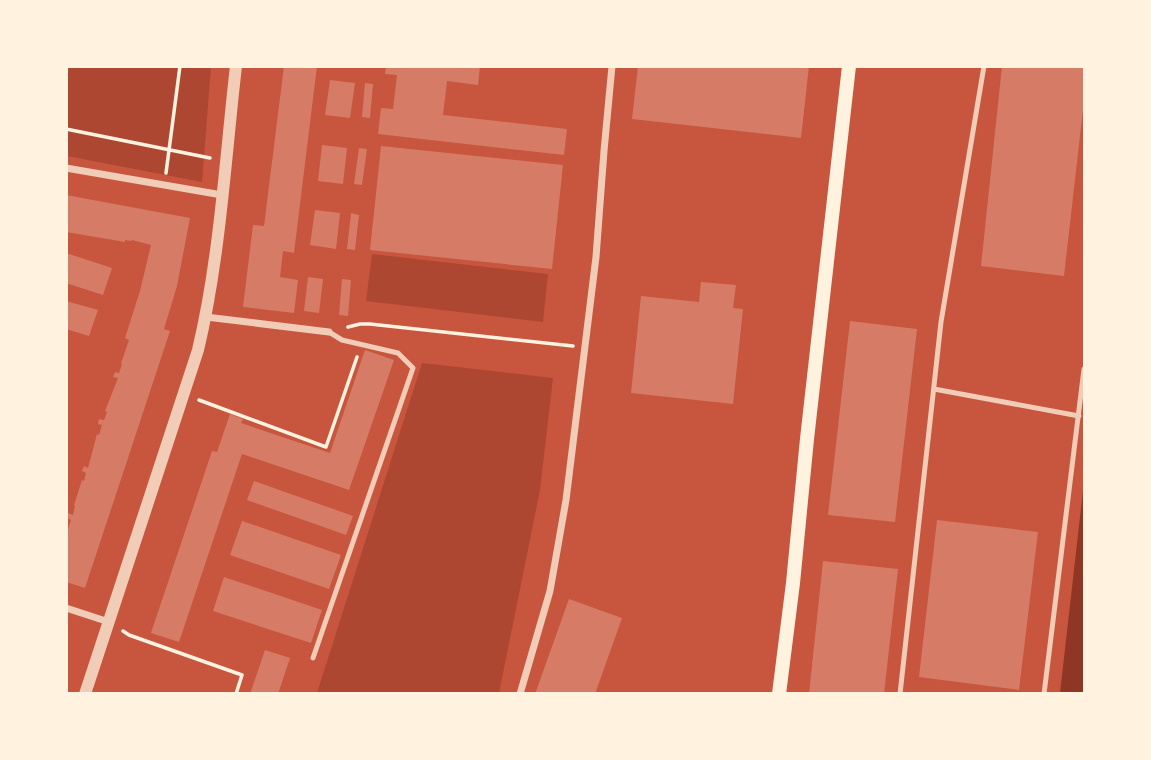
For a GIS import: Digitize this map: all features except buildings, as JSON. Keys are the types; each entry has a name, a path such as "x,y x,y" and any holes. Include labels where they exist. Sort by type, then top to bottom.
{"main road":[{"path":"779,694 849,66"}],"street":[{"path":"85,694 184,394 206,317 236,66"},
{"path":"520,694 550,591 566,500 596,257 612,66"},
{"path":"66,168 222,195"},
{"path":"206,317 329,332"},
{"path":"66,608 109,622"}],"lane":[{"path":"900,694 933,389 984,66"},
{"path":"313,658 412,368 398,353 342,340 329,332"},
{"path":"1044,694 1084,369"},
{"path":"933,389 1079,416"}],"path":[{"path":"165,185 180,66"},
{"path":"66,129 226,161"},
{"path":"329,332 370,324 585,347"},
{"path":"184,394 326,447 361,345"},
{"path":"109,622 129,635 242,675 236,694"}],"shaded area":[{"path":"66,67 211,67 202,182 67,156"},
{"path":"372,254 548,274 543,322 366,301"},
{"path":"422,363 553,378 540,490 499,693 317,693"},
{"path":"1084,482 1084,693 1060,693"}]}
